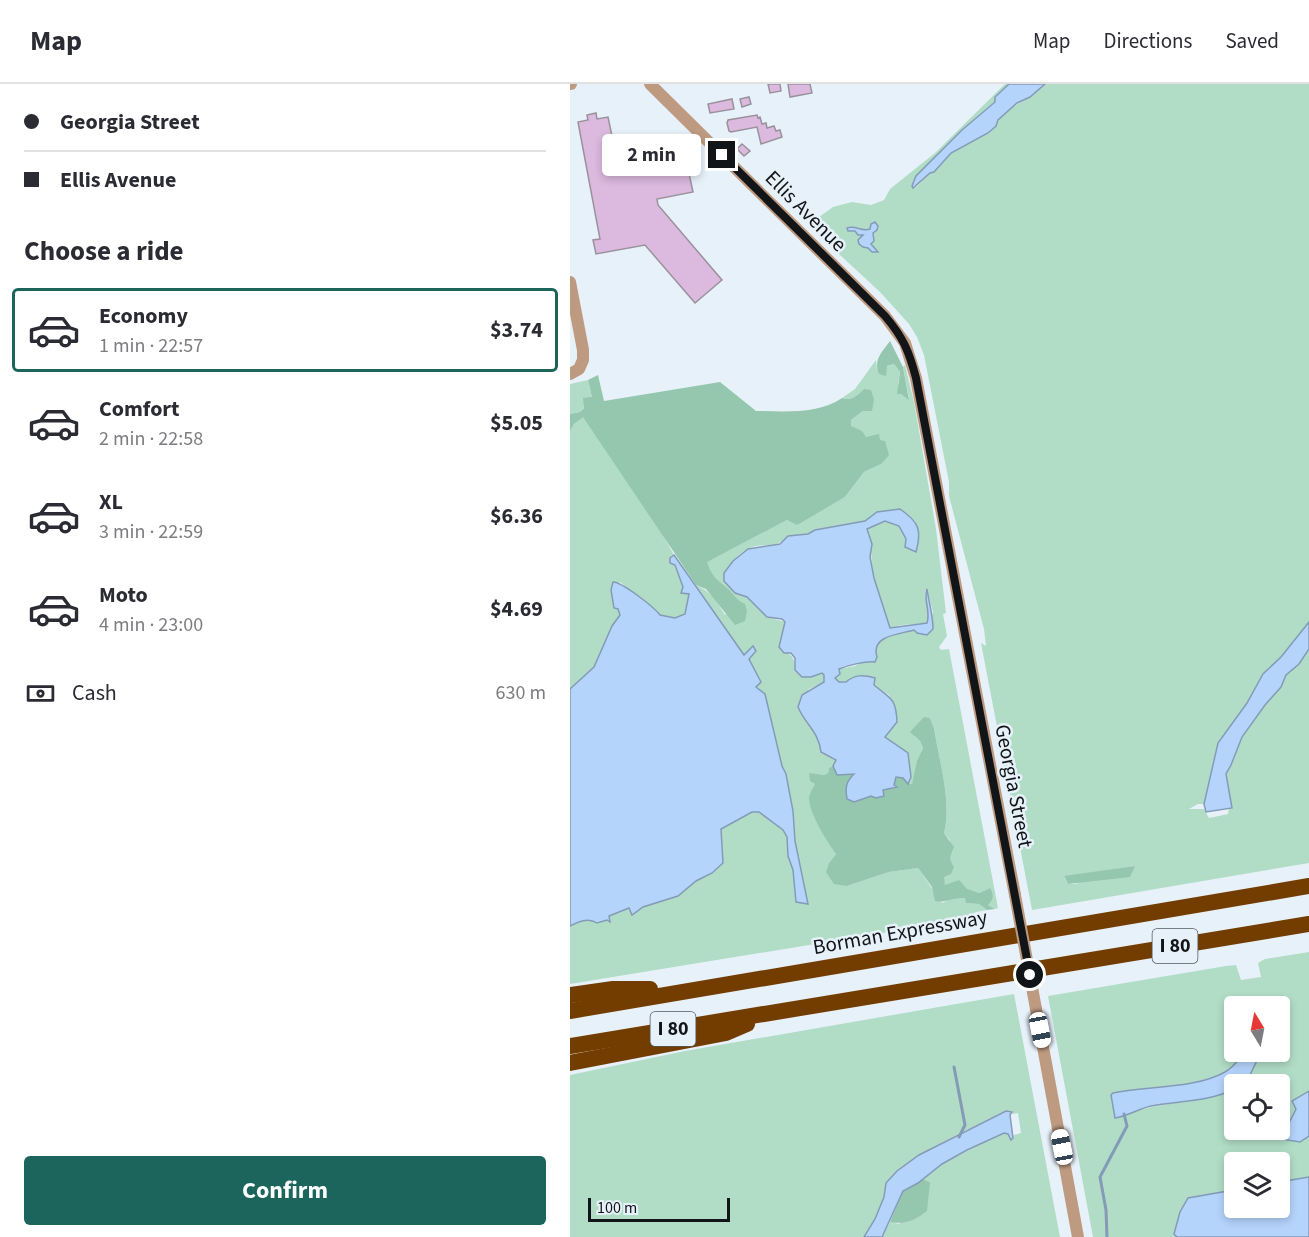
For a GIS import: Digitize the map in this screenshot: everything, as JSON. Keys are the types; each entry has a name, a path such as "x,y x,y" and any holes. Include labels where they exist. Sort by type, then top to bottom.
{"highway":[{"name":"Borman Expressway","path":"570,1011 1309,886"},
{"name":"I 80","path":"570,1046 1309,924"},
{"path":"570,995 613,989 705,987"},
{"path":"570,1064 726,1033 776,1012"}],"street":[{"name":"Ellis Avenue","path":"650,84 885,316 905,343"},
{"path":"570,282 583,350 581,365 570,374"},
{"name":"Georgia Street","path":"905,343 916,378 1016,895 1078,1237"}],"green space":[{"path":"1005,84 1009,84 995,97 995,102 934,158 912,186 916,187 951,153 996,126 998,120 1010,108 1032,96 1045,84 1309,84 1309,622 1281,657 1263,674 1247,703 1218,743 1204,804 1198,804 1189,809 1204,809 1209,818 1228,814 1229,808 1232,808 1226,774 1242,737 1281,687 1286,675 1299,664 1309,649 1309,863 1032,910 981,643 986,646 984,629 949,496 949,482 924,355 909,324 880,292 812,229 812,222 833,207 852,202 871,205 884,200 890,189 935,153","holes":["1135,866 1075,884 1068,884 1064,877"]},
{"path":"890,341 903,367 909,400 897,394 900,372 894,364 887,366 886,376 879,374 877,369 881,353"},
{"path":"876,360 877,370 894,364 900,372 898,383 901,394 909,398 903,367 905,365 914,402 936,529 946,613 943,614 947,636 939,647 941,650 949,649 998,908 995,909 988,905 990,888 979,893 945,886 943,877 951,862 950,840 944,833 946,795 934,728 930,718 914,736 923,748 912,784 908,784 911,777 908,753 885,737 897,722 889,695 874,685 875,678 839,682 835,678 840,674 839,669 855,666 864,661 885,637 933,623 931,618 933,612 927,590 925,591 927,623 890,628 875,584 870,541 866,529 885,521 899,526 916,552 919,532 877,512 865,521 815,530 808,534 788,536 773,545 753,547 738,556 724,573 735,593 747,597 767,617 785,622 779,647 792,656 795,670 802,677 822,673 824,675 824,682 809,689 798,707 815,733 821,752 836,761 824,775 809,774 815,784 826,838 836,854 829,863 847,886 889,872 918,868 942,903 954,897 965,898 967,903 979,904 987,910 976,912 962,920 570,984 570,926 587,920 597,923 610,921 609,916 629,908 632,915 643,907 678,896 723,863 721,829 752,812 759,812 783,830 787,837 788,856 793,870 796,902 807,904 786,774 782,766 765,694 756,687 761,682 749,659 744,656 696,585 710,594 725,615 737,600 716,578 706,562 787,520 797,524 845,497 864,472 881,464 866,437 851,426 851,420 863,411 872,410 864,389 854,397 842,398 855,389"},
{"path":"598,375 604,401 720,382 756,411 811,410 842,398 851,398 864,389 871,390 874,399 872,411 863,411 851,420 851,426 862,431 866,437 879,434 880,440 885,441 889,455 881,464 864,472 845,497 797,525 787,520 707,562 715,577 745,604 747,611 745,621 735,625 706,589 696,585 583,417 574,424 570,431 570,414 580,412 584,408 583,398 592,397 588,380"},
{"path":"588,380 592,397 580,412 570,414 570,384"},
{"path":"583,416 660,530 674,555 670,558 683,585 690,593 685,614 675,618 659,615 620,582 618,609 620,615 612,626 594,667 570,689 570,431"},
{"path":"924,717 930,718 934,728 946,795 944,833 954,847 951,862 954,867 951,874 944,877 945,885 959,880 967,889 979,893 990,888 993,897 988,905 995,909 987,910 979,904 966,903 965,898 935,901 932,887 918,868 889,872 847,886 834,884 826,872 836,854 812,811 809,797 815,784 810,781 809,773 824,775 833,766 837,775 855,773 854,802 894,785 896,777 903,778 908,784 912,784 917,761 923,748 920,741 910,732"},
{"path":"1135,866 1130,877 1068,884 1064,876"},
{"path":"1309,952 1309,1091 1292,1101 1296,1109 1290,1121 1290,1074 1250,1074 1256,1062 1290,1062 1290,996 1224,996 1224,1062 1237,1062 1225,1072 1189,1083 1157,1089 1118,1092 1125,1116 1152,1107 1224,1093 1224,1140 1290,1140 1300,1142 1309,1136 1309,1177 1290,1180 1290,1152 1224,1152 1224,1192 1188,1198 1180,1212 1174,1234 1177,1237 1093,1237 1048,996 1236,965 1241,980 1261,977 1258,963 1265,959"},
{"path":"1014,994 1060,1237 882,1237 890,1222 899,1224 930,1182 922,1179 942,1164 996,1136 1008,1134 1011,1140 1014,1135 1021,1133 1018,1113 1013,1114 1012,1112 964,1131 919,1155 897,1171 886,1183 884,1197 864,1237 570,1237 570,1075 685,1051"},
{"path":"922,1179 930,1182 927,1211 910,1221 890,1222 903,1191"}],"water":[{"path":"1009,84 1045,84 1030,97 1017,103 998,120 996,126 988,133 951,153 934,172 913,188 916,176 962,130 995,102 995,97"},
{"path":"875,222 878,226 873,233 874,241 871,244 878,252 872,252 859,244 858,240 863,235 858,235 855,231 848,231 847,228 867,230"},
{"path":"900,509 911,518 919,532 916,552 905,547 906,539 899,526 885,521 867,529 872,544 870,557 874,578 890,628 927,623 927,589 933,629 927,635 914,630 895,634 882,640 876,650 875,662 839,669 840,674 835,678 839,682 846,682 860,676 875,678 874,685 892,700 897,722 885,737 908,753 911,777 908,784 903,778 896,777 894,785 897,787 883,790 884,796 876,798 871,796 854,802 847,799 846,791 848,782 854,774 837,775 833,766 836,760 821,752 815,733 798,707 802,695 824,682 824,675 822,673 802,677 795,670 795,658 791,653 784,653 779,647 785,622 782,619 767,617 747,597 735,593 724,581 724,573 733,561 748,549 780,544 788,536 808,534 815,530 865,521 877,512"},
{"path":"674,555 744,655 753,646 756,651 749,659 761,682 756,687 765,694 782,766 786,774 793,811 795,841 808,904 796,902 793,870 788,856 787,837 783,830 759,812 752,812 721,829 723,863 678,896 643,907 632,915 629,908 609,916 610,922 607,920 597,923 587,920 570,926 570,689 594,667 612,626 620,615 618,609 614,608 611,590 613,582 638,596 660,615 675,618 685,614 689,594 681,593 683,587 675,565 670,563 670,558"},
{"path":"1309,622 1309,649 1299,664 1286,675 1281,687 1242,737 1226,774 1232,808 1206,812 1204,804 1218,743 1247,703 1263,674 1281,657"},
{"path":"1256,1062 1250,1074 1224,1074 1224,1093 1204,1099 1151,1106 1115,1118 1111,1095 1113,1093 1199,1081 1225,1072 1236,1063"},
{"path":"1309,1091 1309,1136 1300,1142 1287,1140 1290,1140 1290,1121 1296,1109 1292,1101"},
{"path":"1006,1111 1012,1112 1010,1115 1013,1138 1011,1140 1008,1134 1004,1133 942,1164 918,1183 903,1191 882,1237 864,1237 884,1197 886,1183 897,1171 919,1155"},
{"path":"1309,1177 1309,1237 1177,1237 1174,1234 1180,1212 1188,1198 1224,1192 1224,1218 1290,1218 1290,1180"}],"building":[{"path":"768,84 780,84 781,91 770,93"},
{"path":"788,84 810,84 812,93 790,97"},
{"path":"749,97 751,104 742,107 740,99"},
{"path":"732,99 734,109 710,113 708,104"},
{"path":"596,113 597,119 608,117 612,136 615,135 622,173 618,173 619,175 637,172 635,164 670,157 671,162 676,161 678,167 681,166 681,170 688,169 693,192 657,199 658,205 722,280 695,303 645,245 596,254 593,240 600,239 578,122 588,120 587,115"},
{"path":"757,115 762,124 766,123 767,128 774,126 776,131 780,130 782,137 761,144 757,127 729,131 728,120"},
{"path":"742,144 750,151 744,156 737,149"}],"waterway":[{"path":"954,1067 965,1125 959,1137"},
{"path":"1107,1237 1106,1210 1100,1177 1127,1126 1124,1114"}],"route":[{"path":"722,155 885,316 902,337 908,350 916,378 1030,975"}]}
